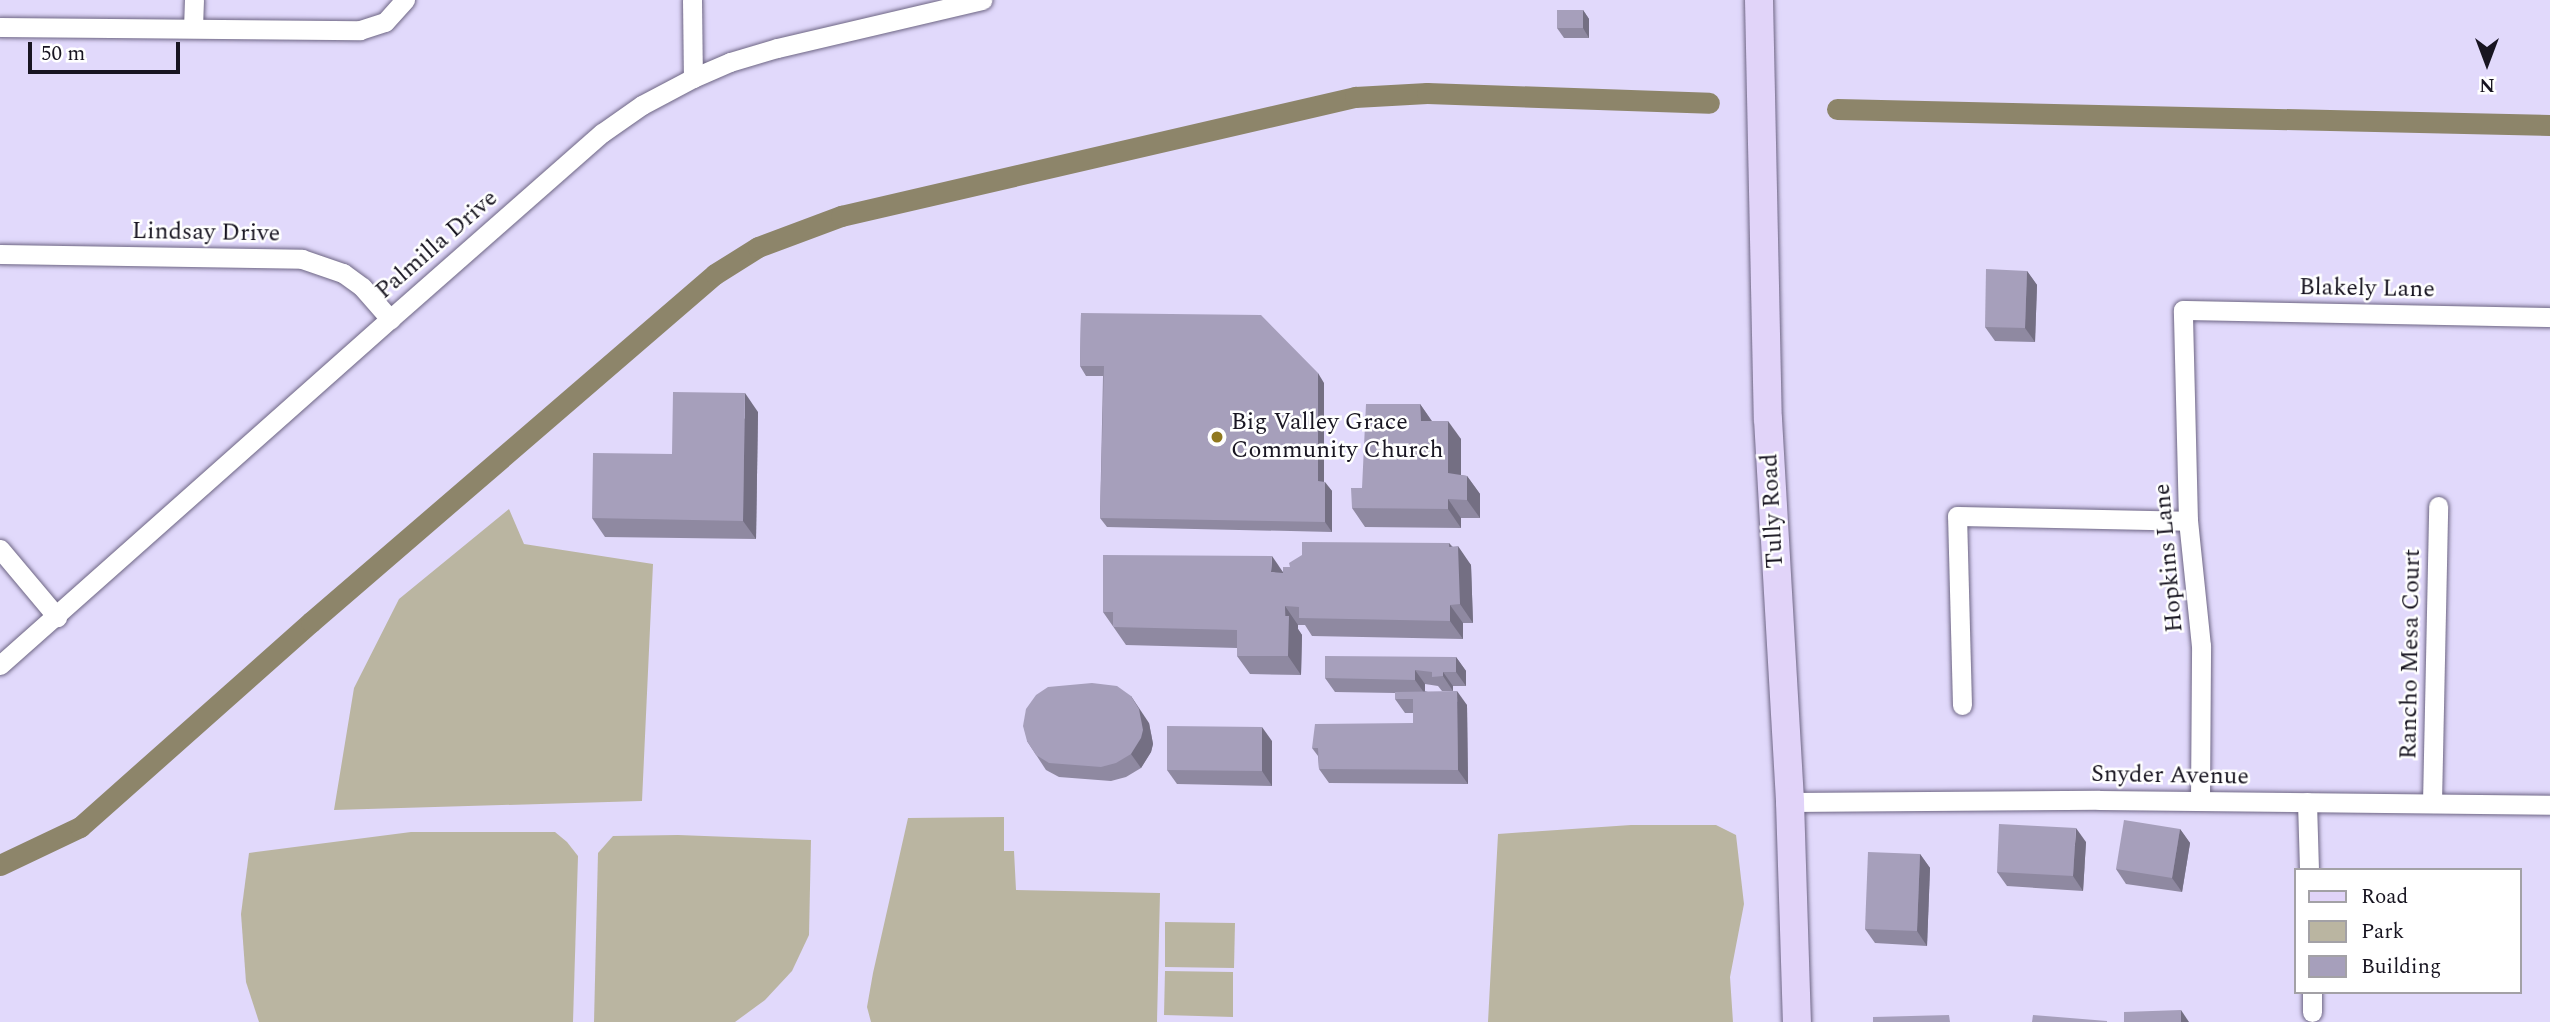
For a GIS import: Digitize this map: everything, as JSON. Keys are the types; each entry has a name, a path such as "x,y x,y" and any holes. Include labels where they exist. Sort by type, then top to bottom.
{"main road":[{"name":"Tully Road","path":"1759,0 1768,419 1790,803 1797,1022"}],"street":[{"path":"193,28 194,0"},
{"path":"0,27 360,30 385,22 405,0"},
{"path":"692,0 692,78"},
{"name":"Palmilla Drive","path":"0,665 603,133 642,105 692,78 777,48 920,7 982,0"},
{"name":"Lindsay Drive","path":"0,254 302,259 343,273 362,287 390,319"},
{"name":"Blakely Lane","path":"2183,310 2550,317"},
{"name":"Hopkins Lane","path":"2183,310 2188,521 2202,646 2200,802"},
{"name":"Rancho Mesa Court","path":"2432,803 2438,506"},
{"path":"1962,705 1957,516 2188,521"},
{"path":"0,549 57,617"},
{"path":"2307,802 2309,868"},
{"name":"Snyder Avenue","path":"1790,803 2307,802 2550,805"}],"green space":[{"path":"509,509 524,544 653,564 642,801 334,810 354,688 399,599"},
{"path":"1004,817 1004,851 1014,851 1016,890 1160,893 1157,1022 871,1022 867,1007 873,973 908,818"},
{"path":"1631,825 1716,825 1736,835 1744,904 1730,977 1733,1022 1488,1022 1498,834"},
{"path":"411,832 555,832 567,842 578,856 573,1022 259,1022 246,982 241,914 249,853"},
{"path":"678,835 811,840 809,935 792,971 765,1000 735,1022 594,1022 598,853 613,836"},
{"path":"1165,922 1235,923 1234,968 1165,967"},
{"path":"1165,971 1233,972 1233,1017 1164,1015"}],"building":[{"path":"1557,10 1583,10 1583,28 1557,28"},
{"path":"1986,269 2027,271 2025,328 1985,327"},
{"name":"Big Valley Grace Community Church","path":"1081,313 1261,315 1318,373 1318,481 1325,482 1325,522 1100,518 1104,366 1080,366"},
{"path":"673,392 745,393 743,521 592,518 593,453 672,454"},
{"name":"Big Valley Grace Community Church","path":"1366,404 1420,404 1421,421 1448,421 1448,473 1467,476 1467,500 1448,499 1448,509 1352,508 1351,488 1362,488"},
{"path":"1302,542 1449,543 1449,547 1458,546 1460,604 1450,605 1450,621 1299,618 1299,607 1285,606 1285,616 1289,616 1288,656 1237,656 1237,630 1113,627 1113,612 1103,612 1103,555 1272,556 1271,572 1283,573 1283,567 1290,567 1289,563 1302,555"},
{"path":"1325,656 1456,657 1456,672 1443,672 1443,676 1432,677 1432,672 1415,670 1415,680 1325,678"},
{"path":"1092,683 1117,686 1131,696 1139,709 1143,730 1131,754 1116,763 1101,767 1049,763 1036,755 1027,741 1023,726 1026,709 1036,695 1048,687"},
{"path":"1457,691 1458,770 1319,769 1318,748 1312,748 1315,724 1413,723 1413,699 1395,699 1395,692"},
{"path":"1167,726 1262,727 1262,771 1167,770"},
{"path":"2124,820 2180,829 2172,878 2116,869"},
{"path":"1999,824 2076,828 2073,876 1997,872"},
{"path":"1868,852 1920,854 1917,931 1865,929"},
{"path":"2181,1010 2181,1022 2124,1022 2124,1012"},
{"path":"1949,1015 1950,1022 1873,1022 1873,1017"},
{"path":"2033,1015 2107,1021 2107,1022 2032,1022"}],"waterway":[{"path":"0,865 80,827 311,622 715,274 758,247 841,216 1355,97 1427,93 1709,103"},
{"path":"1837,109 2550,125"}],"place":[{"name":"Big Valley Grace Community Church","path":"1217,437"}]}
